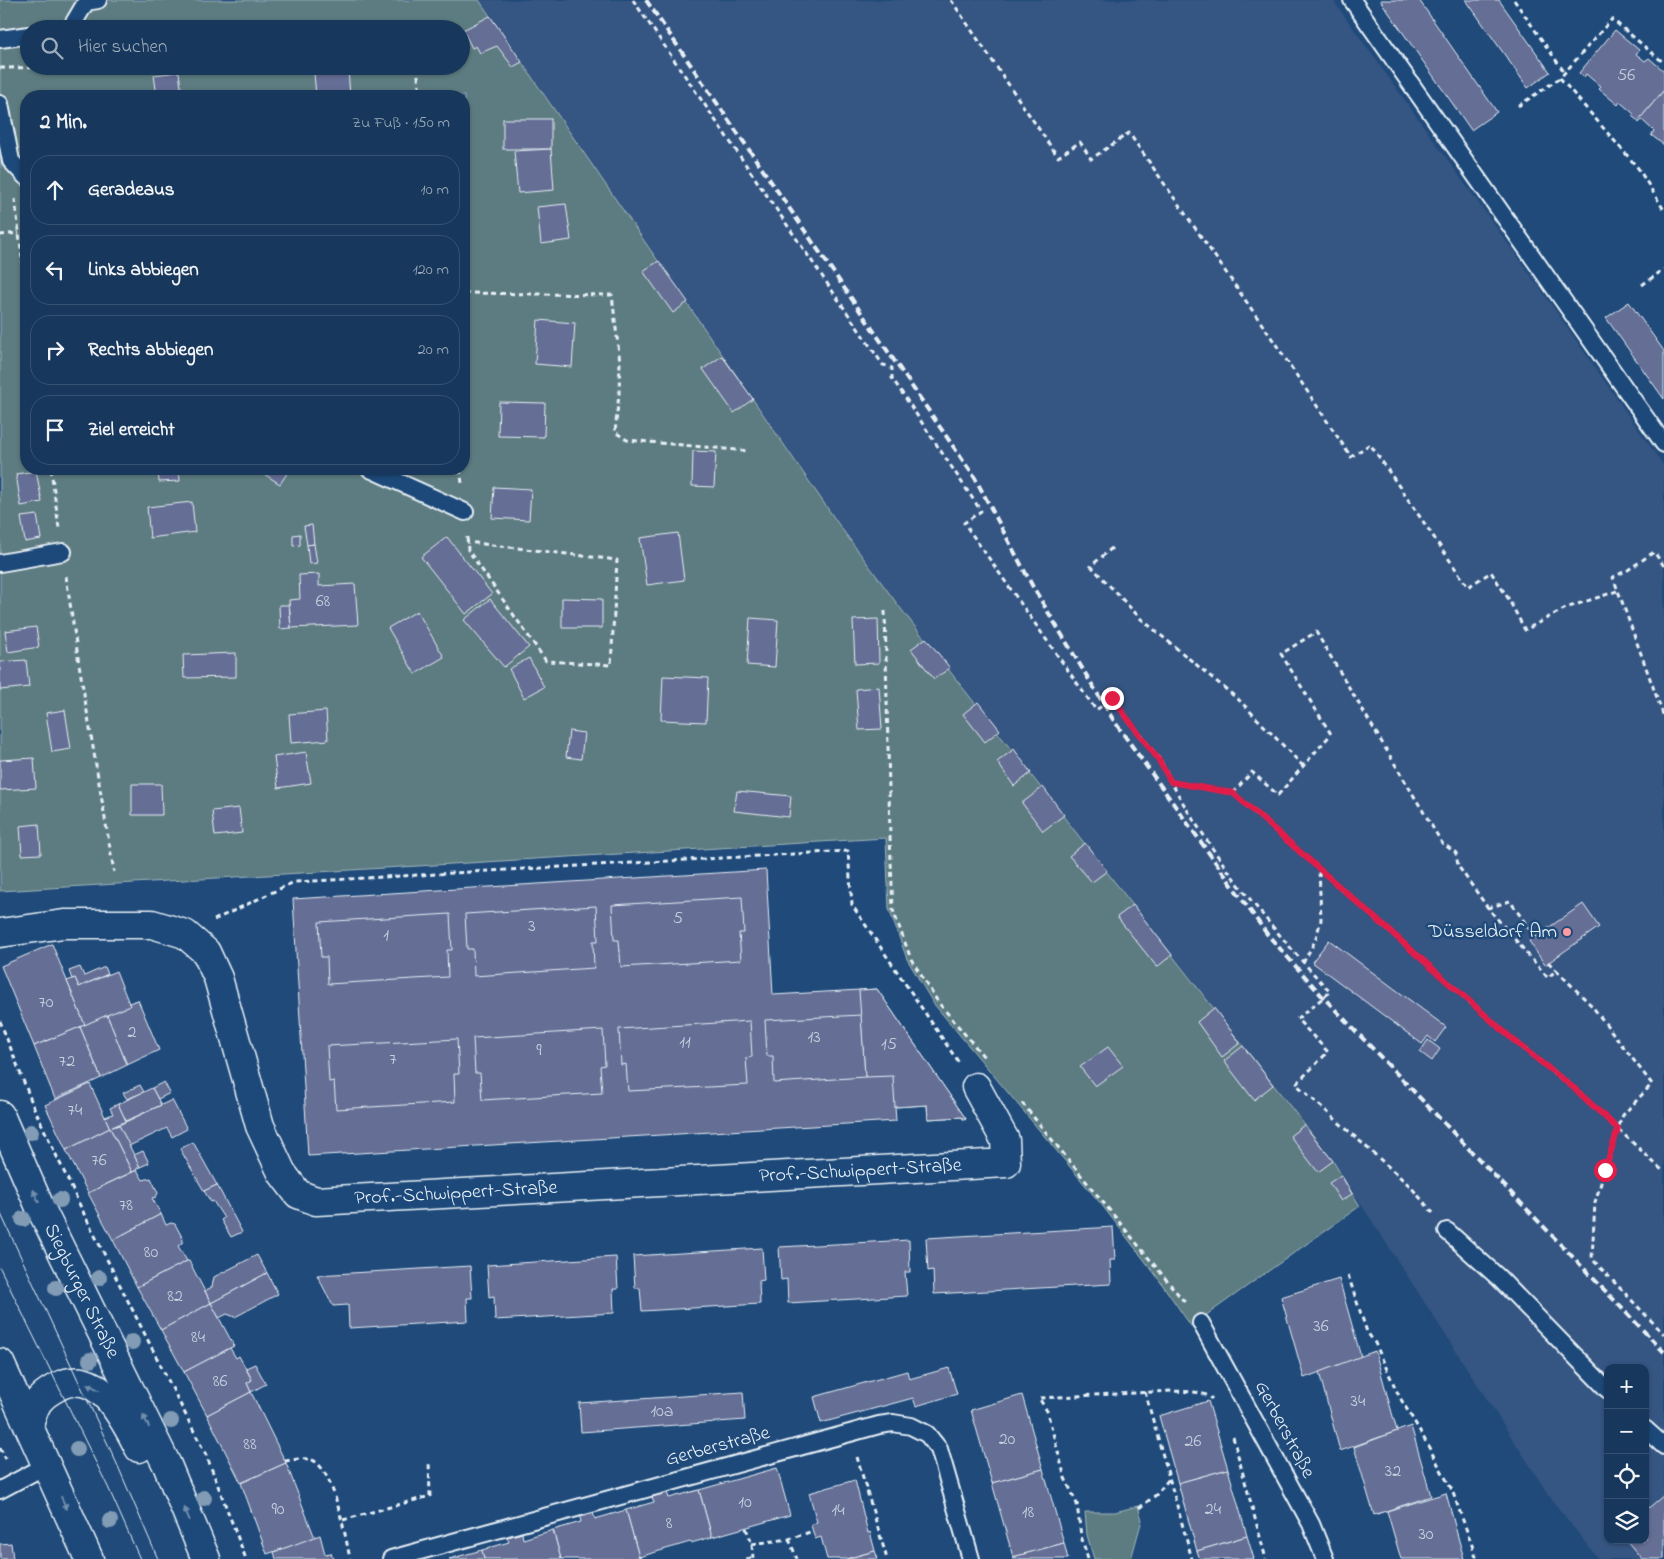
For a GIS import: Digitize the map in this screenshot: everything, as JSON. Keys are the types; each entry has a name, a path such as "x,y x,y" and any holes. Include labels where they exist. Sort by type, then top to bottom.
{"street":[{"name":"Prof.-Schwippert-Straße","path":"0,933 64,924 152,924 185,934 206,952 218,978 260,1126 282,1173 298,1194 316,1201 1006,1163 1005,1140 976,1087"},
{"name":"Siegburger Straße","path":"0,1115 40,1205 167,1465 206,1559"},
{"path":"0,1363 89,1559"},
{"name":"Siegburger Straße","path":"29,1425 34,1407 40,1397 59,1386 78,1381 100,1391 109,1399 122,1417 141,1453 167,1465"}],"lane":[{"path":"75,20 86,2 98,0"},
{"path":"1352,0 1664,444"},
{"path":"0,39 20,36"},
{"path":"0,104 11,162 20,172"},
{"path":"383,475 465,512"},
{"path":"0,563 62,552"},
{"path":"1447,1231 1499,1278 1604,1386"},
{"name":"Gerberstraße","path":"1201,1323 1310,1524 1325,1559"},
{"name":"Gerberstraße","path":"391,1559 850,1432 894,1423 911,1426 927,1434 939,1449 971,1559"},
{"path":"1649,1433 1664,1446"},
{"path":"0,1490 47,1465"}],"path":[{"path":"633,0 883,365 892,368 892,378 981,511 964,522 1096,710 1112,698 1158,759 1201,832 1235,879 1303,963 1330,992 1297,1019 1328,1052 1296,1084 1410,1186 1447,1231"},
{"path":"951,0 1058,157 1080,142 1091,159 1129,134 1273,340 1351,457 1370,444 1468,587 1491,572 1508,598 1525,630 1566,608 1618,591"},
{"path":"1514,0 1565,73"},
{"path":"1518,106 1560,78 1612,19 1664,62"},
{"path":"0,68 20,68"},
{"path":"418,75 419,90"},
{"path":"1560,78 1638,168 1664,210"},
{"path":"11,162 20,241"},
{"path":"0,235 19,233"},
{"path":"1642,285 1664,270"},
{"path":"470,293 612,295 620,362 619,394 614,432 627,440 748,451"},
{"path":"51,475 80,674 114,872"},
{"path":"467,542 617,560 611,665 546,662 468,550 467,542"},
{"path":"1112,548 1091,566 1140,618 1239,700 1304,767"},
{"path":"1664,566 1654,552 1628,570 1613,577 1664,717"},
{"path":"885,611 893,910 911,959 938,1002 989,1063"},
{"path":"1233,793 1252,772 1278,795 1332,734 1281,654 1316,632 1442,844 1456,853 1458,866 1488,908 1548,978 1556,970"},
{"path":"1171,782 1233,793 1518,1044 1575,1089 1664,1172"},
{"path":"185,934 294,882 848,851 852,906 976,1087"},
{"path":"1303,963 1315,942 1321,920 1319,868"},
{"path":"1488,908 1510,901 1535,937"},
{"path":"1548,962 1592,1006 1652,1084 1623,1115 1618,1129 1595,1202 1592,1259 1664,1334"},
{"path":"0,1021 34,1108 81,1208 207,1457 246,1559"},
{"path":"1021,1102 1201,1323"},
{"path":"1348,1276 1367,1332 1375,1343 1399,1396 1452,1490 1477,1559"},
{"path":"1145,1392 1192,1559"},
{"path":"1088,1559 1081,1536 1077,1504 1065,1478 1047,1411 1039,1398 1145,1392 1192,1392 1208,1396 1218,1404"},
{"path":"1230,1428 1266,1559"},
{"path":"850,1432 887,1559"},
{"path":"284,1460 314,1460 322,1469 331,1484 343,1520 350,1559"},
{"path":"343,1520 430,1496 429,1460"},
{"path":"1139,1508 1156,1495 1169,1479"},
{"path":"746,1528 752,1544 753,1558 746,1559"},
{"path":"752,1544 789,1539 813,1531"},
{"path":"789,1539 797,1559"}],"shaded area":[{"path":"479,0 1333,0 1537,284 1664,466 1664,1559 1598,1559 1552,1500 1333,1161 898,605 839,525"}],"green space":[{"path":"0,0 479,0 839,525 898,605 1333,1161 1360,1206 1191,1326 1155,1274 1101,1204 933,1003 907,959 889,909 886,838 0,891"},
{"path":"1138,1506 1142,1520 1131,1559 1094,1559 1087,1535 1085,1512 1115,1512"}],"building":[{"path":"1380,0 1419,0 1497,112 1471,130"},
{"path":"1466,0 1499,0 1550,72 1528,88"},
{"path":"490,16 522,62 513,67 497,46 480,53 476,46 472,48 470,44 470,26"},
{"path":"1615,30 1639,50 1636,54 1645,61 1649,58 1664,71 1664,90 1638,121 1632,116 1634,114 1620,102 1618,105 1599,89 1601,87 1586,74 1584,77 1579,73"},
{"path":"154,75 179,75 181,90 156,90"},
{"path":"314,75 348,75 350,90 315,90"},
{"path":"1664,90 1664,145 1651,135 1654,131 1642,120 1639,123 1638,121"},
{"path":"503,119 551,119 551,149 503,149"},
{"path":"551,149 554,190 518,193 514,151"},
{"path":"566,204 571,240 541,244 537,207"},
{"path":"659,261 688,302 673,313 643,271"},
{"path":"1629,302 1664,351 1664,399 1606,318"},
{"path":"538,320 575,323 572,367 535,364"},
{"path":"722,356 753,399 734,413 703,369"},
{"path":"499,402 545,403 544,437 498,436"},
{"path":"693,451 716,452 714,487 692,486"},
{"path":"16,474 37,475 42,502 21,506"},
{"path":"158,475 180,475 180,481 159,482"},
{"path":"266,475 286,475 280,484"},
{"path":"494,487 531,489 529,520 492,518"},
{"path":"192,502 195,532 150,538 147,507"},
{"path":"37,515 41,539 25,542 21,517"},
{"path":"312,525 314,544 307,545 304,526"},
{"path":"678,533 684,580 647,585 640,538"},
{"path":"300,534 300,545 293,546 293,535"},
{"path":"447,537 492,594 466,614 421,557"},
{"path":"314,544 317,563 309,564 307,545"},
{"path":"319,574 319,586 355,584 358,625 291,628 289,600 300,599 299,575"},
{"path":"562,598 602,599 602,628 562,628"},
{"path":"490,599 529,647 504,667 464,620"},
{"path":"279,605 289,605 291,628 280,629"},
{"path":"417,611 444,657 415,674 388,628"},
{"path":"750,618 778,620 775,667 747,665"},
{"path":"878,619 879,663 855,664 853,620"},
{"path":"36,627 39,647 8,652 5,631"},
{"path":"926,638 950,668 934,679 911,649"},
{"path":"236,653 236,677 184,678 183,655"},
{"path":"529,658 544,687 524,698 509,669"},
{"path":"26,660 29,687 0,690 0,662"},
{"path":"663,676 708,678 706,722 661,720"},
{"path":"879,687 882,729 859,730 856,689"},
{"path":"978,702 1000,730 985,742 963,714"},
{"path":"65,710 71,749 52,752 46,713"},
{"path":"326,711 328,740 291,743 289,714"},
{"path":"569,731 584,733 581,759 566,757"},
{"path":"1014,749 1031,773 1014,786 997,762"},
{"path":"306,752 311,783 278,788 274,757"},
{"path":"34,758 36,788 0,790 0,760"},
{"path":"132,784 161,784 162,815 132,815"},
{"path":"1043,787 1064,815 1043,831 1022,803"},
{"path":"737,791 791,796 789,817 734,811"},
{"path":"239,808 242,833 215,836 212,811"},
{"path":"39,824 41,854 22,855 20,826"},
{"path":"1085,843 1107,871 1092,882 1069,856"},
{"path":"766,870 773,995 877,989 966,1119 964,1120 962,1117 928,1119 927,1105 895,1107 896,1121 308,1156 293,899"},
{"path":"742,897 744,933 739,933 741,960 621,967 619,940 614,940 612,905"},
{"name":"Düsseldorf Am","path":"1583,904 1599,927 1545,965 1529,941"},
{"path":"1133,905 1172,955 1157,967 1117,917"},
{"path":"596,906 598,941 593,941 594,968 474,976 473,949 467,949 465,914"},
{"path":"450,914 452,950 447,950 448,977 328,984 327,957 321,957 319,922"},
{"path":"1329,940 1446,1027 1435,1042 1428,1036 1422,1044 1312,962"},
{"path":"52,944 85,1025 34,1046 1,966"},
{"path":"80,967 84,976 105,967 108,974 79,987 75,978 72,979 69,971"},
{"path":"116,971 130,1006 85,1025 67,981 75,978 79,987"},
{"path":"877,989 966,1119 964,1120 962,1117 928,1119 927,1105 895,1107 893,1076 865,1077 859,990"},
{"path":"138,1000 159,1050 127,1065 107,1015 130,1006 129,1003"},
{"path":"1214,1008 1240,1043 1222,1057 1197,1022"},
{"path":"107,1015 127,1065 101,1078 80,1027"},
{"path":"861,1015 865,1077 774,1083 773,1056 767,1056 765,1020"},
{"path":"750,1021 752,1057 746,1058 748,1085 628,1091 626,1064 621,1065 619,1029"},
{"path":"80,1027 101,1078 55,1099 34,1046"},
{"path":"603,1030 605,1065 600,1066 602,1093 482,1100 480,1073 475,1073 473,1038"},
{"path":"457,1039 459,1074 454,1074 455,1102 336,1109 334,1081 329,1082 327,1046"},
{"path":"1428,1040 1440,1049 1432,1061 1420,1052"},
{"path":"1243,1046 1273,1085 1254,1100 1224,1061"},
{"path":"1108,1047 1123,1066 1095,1086 1080,1067"},
{"path":"164,1082 170,1093 158,1099 152,1088"},
{"path":"90,1084 110,1128 66,1150 45,1105"},
{"path":"140,1085 144,1092 127,1099 123,1093"},
{"path":"152,1088 161,1105 126,1121 118,1104"},
{"path":"172,1100 187,1129 172,1137 167,1128 129,1146 119,1125"},
{"path":"118,1104 126,1121 110,1128 105,1117 113,1114 110,1108"},
{"path":"119,1125 140,1167 132,1172 110,1128"},
{"path":"1304,1125 1333,1161 1318,1172 1290,1136"},
{"path":"110,1128 132,1172 88,1193 66,1150"},
{"path":"193,1142 217,1185 204,1191 180,1149"},
{"path":"143,1151 149,1163 140,1167 134,1155"},
{"path":"137,1170 143,1180 151,1178 158,1193 156,1197 152,1198 161,1214 113,1240 88,1193"},
{"path":"1341,1175 1352,1194 1341,1201 1329,1183"},
{"path":"217,1185 242,1232 231,1237 221,1220 224,1218 204,1191"},
{"path":"161,1214 166,1225 175,1224 183,1239 182,1243 178,1246 187,1261 137,1287 113,1240"},
{"path":"1113,1227 1115,1260 1110,1260 1111,1284 934,1294 933,1270 928,1271 926,1238"},
{"path":"909,1240 910,1272 905,1272 907,1296 788,1303 787,1279 781,1280 779,1247"},
{"path":"762,1248 764,1280 759,1281 760,1304 642,1311 640,1288 635,1288 633,1256"},
{"path":"257,1255 267,1273 211,1303 205,1291 212,1287 214,1277"},
{"path":"616,1257 618,1289 613,1289 614,1313 495,1320 494,1296 489,1297 487,1265"},
{"path":"189,1261 211,1303 161,1330 137,1287"},
{"path":"470,1266 472,1298 467,1298 468,1321 349,1328 348,1305 333,1306 317,1275"},
{"path":"267,1273 278,1294 235,1317 227,1314 219,1318 211,1303"},
{"path":"1339,1279 1361,1357 1304,1378 1281,1297"},
{"path":"211,1303 234,1346 184,1372 161,1330"},
{"path":"230,1348 236,1358 239,1356 252,1380 247,1383 251,1392 207,1415 184,1372"},
{"path":"1375,1351 1397,1431 1340,1451 1319,1372"},
{"path":"255,1364 266,1384 251,1392 247,1383 252,1380 246,1368"},
{"path":"949,1368 957,1394 916,1406 913,1398 821,1423 814,1397 907,1371 909,1379"},
{"path":"251,1392 286,1463 241,1483 207,1415"},
{"path":"743,1392 745,1420 581,1432 579,1403"},
{"path":"1022,1395 1043,1469 992,1483 971,1410"},
{"path":"1208,1401 1228,1469 1178,1483 1159,1416"},
{"path":"1411,1426 1431,1496 1374,1515 1354,1447"},
{"path":"286,1463 315,1538 267,1554 241,1483"},
{"path":"777,1468 790,1515 712,1537 699,1490"},
{"path":"1043,1469 1064,1543 1013,1557 992,1483"},
{"path":"1228,1469 1247,1536 1197,1551 1178,1483"},
{"path":"855,1480 868,1533 870,1532 875,1551 846,1559 827,1559 821,1537 815,1539 811,1525 817,1522 809,1493"},
{"path":"699,1490 712,1537 639,1557 626,1510 654,1502 652,1497 667,1492 669,1498"},
{"path":"1446,1493 1464,1559 1401,1559 1387,1511"},
{"path":"1664,1495 1664,1559 1642,1559 1629,1544 1649,1544 1649,1508"},
{"path":"626,1510 639,1557 633,1559 561,1559 553,1530 581,1522 580,1517 593,1513 595,1519"},
{"path":"553,1530 561,1559 484,1559 482,1550 509,1542 507,1537 522,1533 523,1539"},
{"path":"320,1535 325,1554 331,1553 333,1559 276,1559 274,1552"},
{"path":"1247,1536 1254,1559 1200,1559 1197,1551"},
{"path":"11,1543 13,1559 0,1559 0,1544"},
{"path":"1064,1543 1068,1559 1013,1559 1013,1557"},
{"path":"482,1550 484,1559 449,1559"},
{"path":"875,1551 878,1559 846,1559"}],"tram line":[{"path":"0,1212 117,1464 158,1559"},
{"path":"0,1268 108,1487 140,1559"}],"railway":[{"path":"646,0 975,478 1033,587 1114,721 1267,934 1323,997 1664,1352"}],"place":[{"name":"Düsseldorf Am","path":"1567,932"}],"route":[{"path":"1112,698 1158,759 1171,782 1233,793 1518,1044 1575,1089 1618,1129 1605,1170"}]}
